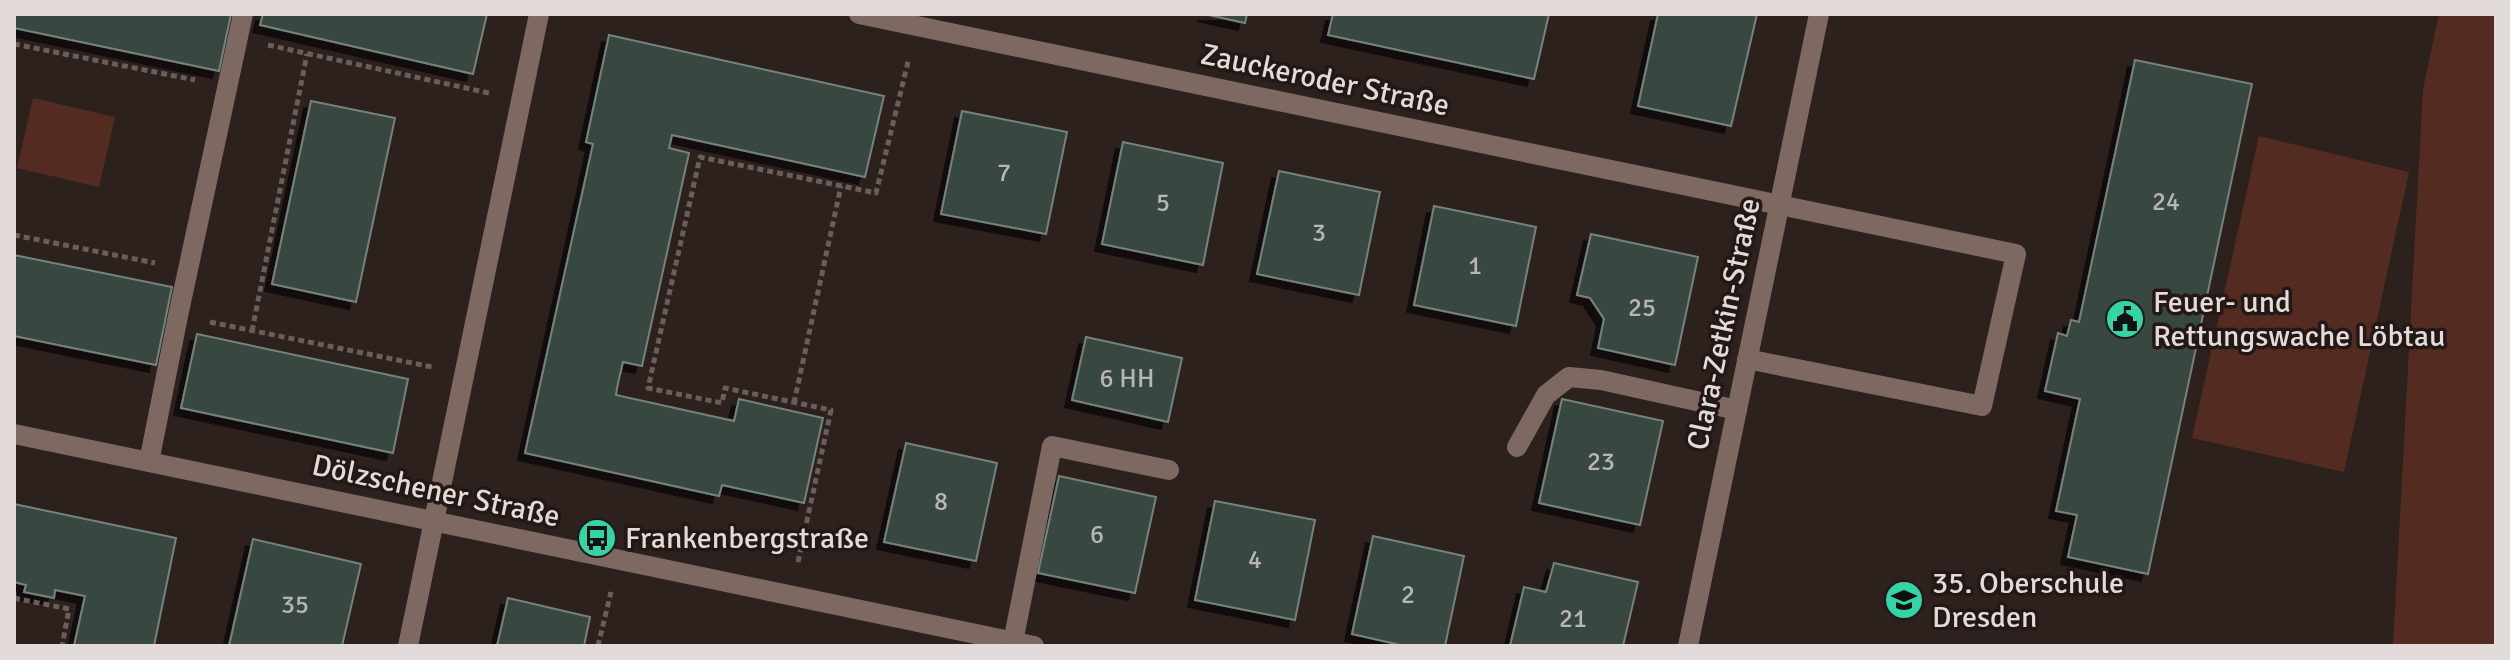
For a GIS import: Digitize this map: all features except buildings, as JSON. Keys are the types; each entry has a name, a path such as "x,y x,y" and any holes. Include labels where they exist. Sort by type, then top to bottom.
{"street":[{"path":"149,462 243,14"},
{"path":"408,646 539,14"},
{"name":"Zauckeroder Straße","path":"859,14 2016,254 1982,406 1747,359"},
{"name":"Clara-Zetkin-Straße","path":"1688,646 1819,14"},
{"path":"1517,447 1546,395 1569,377 1601,380 1737,410"},
{"name":"Dölzschener Straße","path":"14,434 1024,644"},
{"path":"1024,644 1052,446 1169,470"}],"path":[{"path":"790,595 831,410 725,388 722,403 648,388 700,157 876,193 916,26"},
{"path":"239,38 521,100"},
{"path":"14,44 228,86"},
{"path":"252,331 307,54"},
{"path":"794,403 841,186"},
{"path":"14,235 188,270"},
{"path":"178,316 464,374"},
{"path":"598,646 618,560"},
{"path":"14,598 69,609 62,646"}],"shaded area":[{"path":"2439,14 2496,14 2496,646 2393,646 2423,89"},
{"path":"33,98 115,117 99,187 17,168"},
{"path":"2259,136 2409,172 2344,472 2192,438"}],"place":[{"name":"Feuer- und Rettungswache Löbtau","path":"2125,319"},
{"name":"Frankenbergstraße","path":"597,538"},
{"name":"35. Oberschule Dresden","path":"1904,600"}]}
